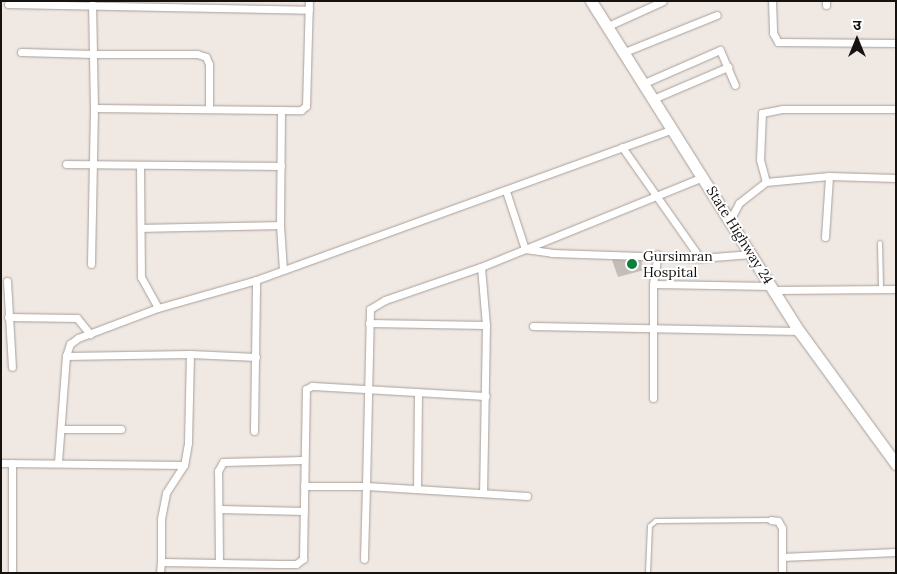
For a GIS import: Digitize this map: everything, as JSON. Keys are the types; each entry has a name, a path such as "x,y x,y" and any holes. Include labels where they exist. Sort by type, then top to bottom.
{"main road":[{"name":"State Highway 24","path":"591,1 608,26 622,53 703,177 799,331 896,464"}],"street":[{"path":"94,108 301,110 306,106 309,1"},
{"path":"608,26 663,1"},
{"path":"772,1 773,33 778,42 896,43"},
{"path":"8,4 50,3 309,10"},
{"path":"91,264 94,108 92,4"},
{"path":"622,53 717,15"},
{"path":"642,84 720,50 735,85"},
{"path":"21,52 206,57 209,109"},
{"path":"653,99 728,67"},
{"path":"766,182 760,160 762,113 782,109 896,109"},
{"path":"281,111 280,225 283,270"},
{"path":"58,462 62,429 66,356 70,344 90,334 158,308 256,280 506,191 622,146 672,129"},
{"path":"622,146 700,258"},
{"path":"66,164 281,166"},
{"path":"140,166 141,277 158,308"},
{"path":"825,237 828,176"},
{"path":"730,220 739,203 766,182 828,176 896,178"},
{"path":"364,559 370,309 385,300 481,267 703,177"},
{"path":"506,191 525,249"},
{"path":"141,228 280,225"},
{"path":"525,249 552,253 658,254 700,258 752,254"},
{"path":"653,398 653,284 658,254"},
{"path":"481,267 486,324 483,493"},
{"path":"254,431 256,280"},
{"path":"7,281 12,368"},
{"path":"653,284 773,288 896,289"},
{"path":"8,317 76,318 90,334"},
{"path":"369,323 486,324"},
{"path":"533,326 652,326 799,331"},
{"path":"66,356 190,354 256,357"},
{"path":"160,573 161,519 166,493 184,465 188,443 190,354"},
{"path":"161,562 218,561 296,564 303,559 306,389 312,386 368,391 486,396"},
{"path":"417,489 418,393"},
{"path":"62,429 121,429"},
{"path":"218,561 218,471 222,462 304,460"},
{"path":"1,463 58,462 184,465"},
{"path":"12,464 12,573"},
{"path":"304,486 366,486 528,496"},
{"path":"218,509 304,511"},
{"path":"771,520 781,523 782,573"},
{"path":"782,557 896,552"}],"lane":[{"path":"880,244 881,288"},
{"path":"648,573 650,526 656,521 771,520"}],"building":[{"path":"622,256 640,257 644,270 618,277 612,260"}],"place":[{"name":"Gursimran Hospital","path":"632,264"}]}
